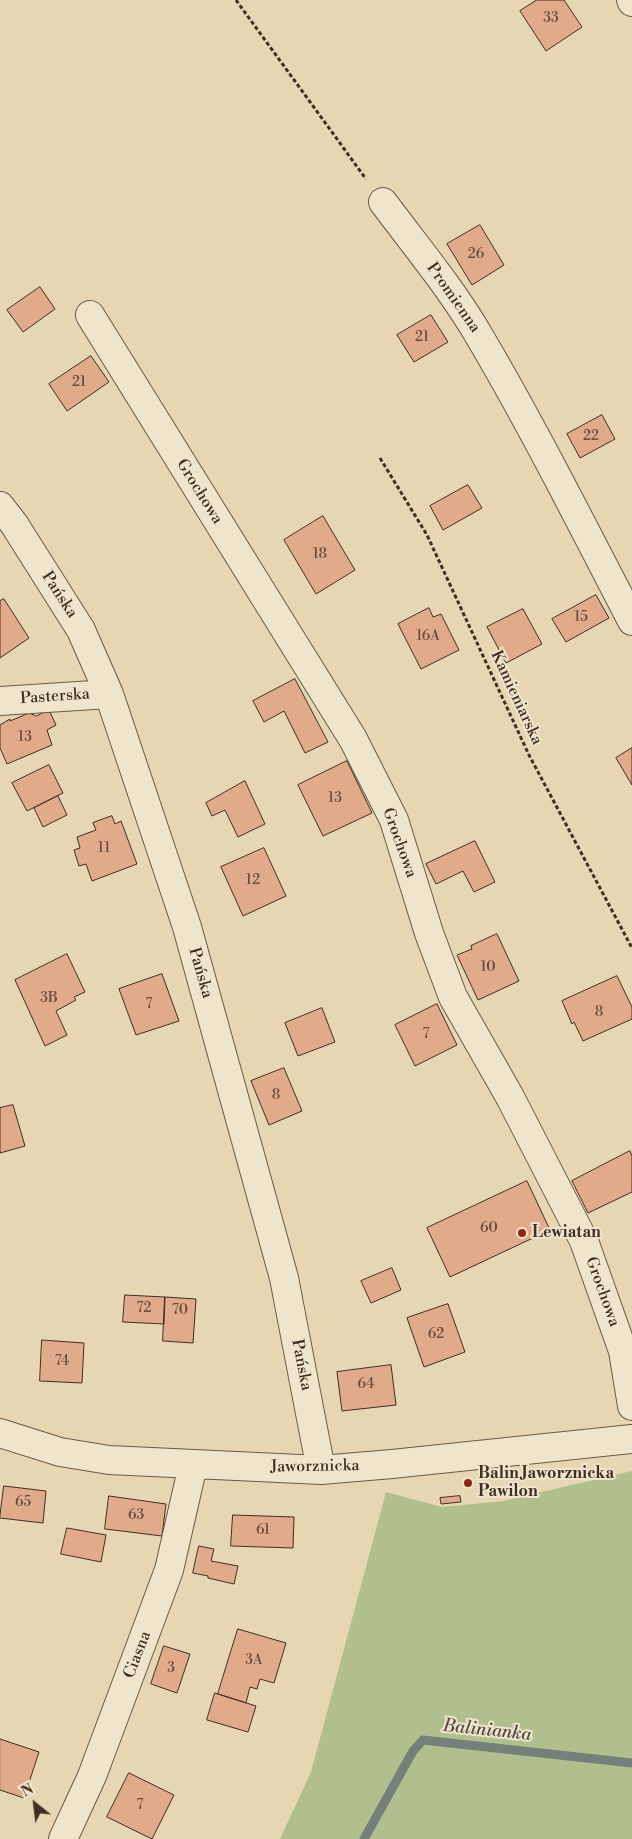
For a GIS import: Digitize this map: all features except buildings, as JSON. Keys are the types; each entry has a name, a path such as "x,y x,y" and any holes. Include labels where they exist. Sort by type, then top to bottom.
{"street":[{"name":"Promienna","path":"383,202 436,272 477,332 539,443 632,621"},
{"name":"Grochowa","path":"90,316 353,738 394,820 429,934 453,997 510,1097 584,1241 623,1351 632,1406"},
{"name":"Pańska","path":"0,506 81,630 109,694 187,928 284,1278 321,1470"},
{"name":"Pasterska","path":"0,701 109,694"},
{"name":"Jaworznicka","path":"0,1433 60,1452 109,1460 321,1470 632,1439"},
{"name":"Ciasna","path":"63,1839 92,1776 170,1570 193,1465"}],"path":[{"path":"236,0 383,202"},
{"name":"Kamieniarska","path":"380,458 427,535 529,754 632,948"}],"green space":[{"path":"632,1471 632,1839 280,1839 311,1772 386,1492 442,1507 503,1501"}],"waterway":[{"name":"Balinianka","path":"364,1839 413,1751 423,1740 632,1763"}],"place":[{"name":"Lewiatan","path":"522,1233"},
{"name":"Balin Jaworznicka Pawilon","path":"468,1483"}]}
